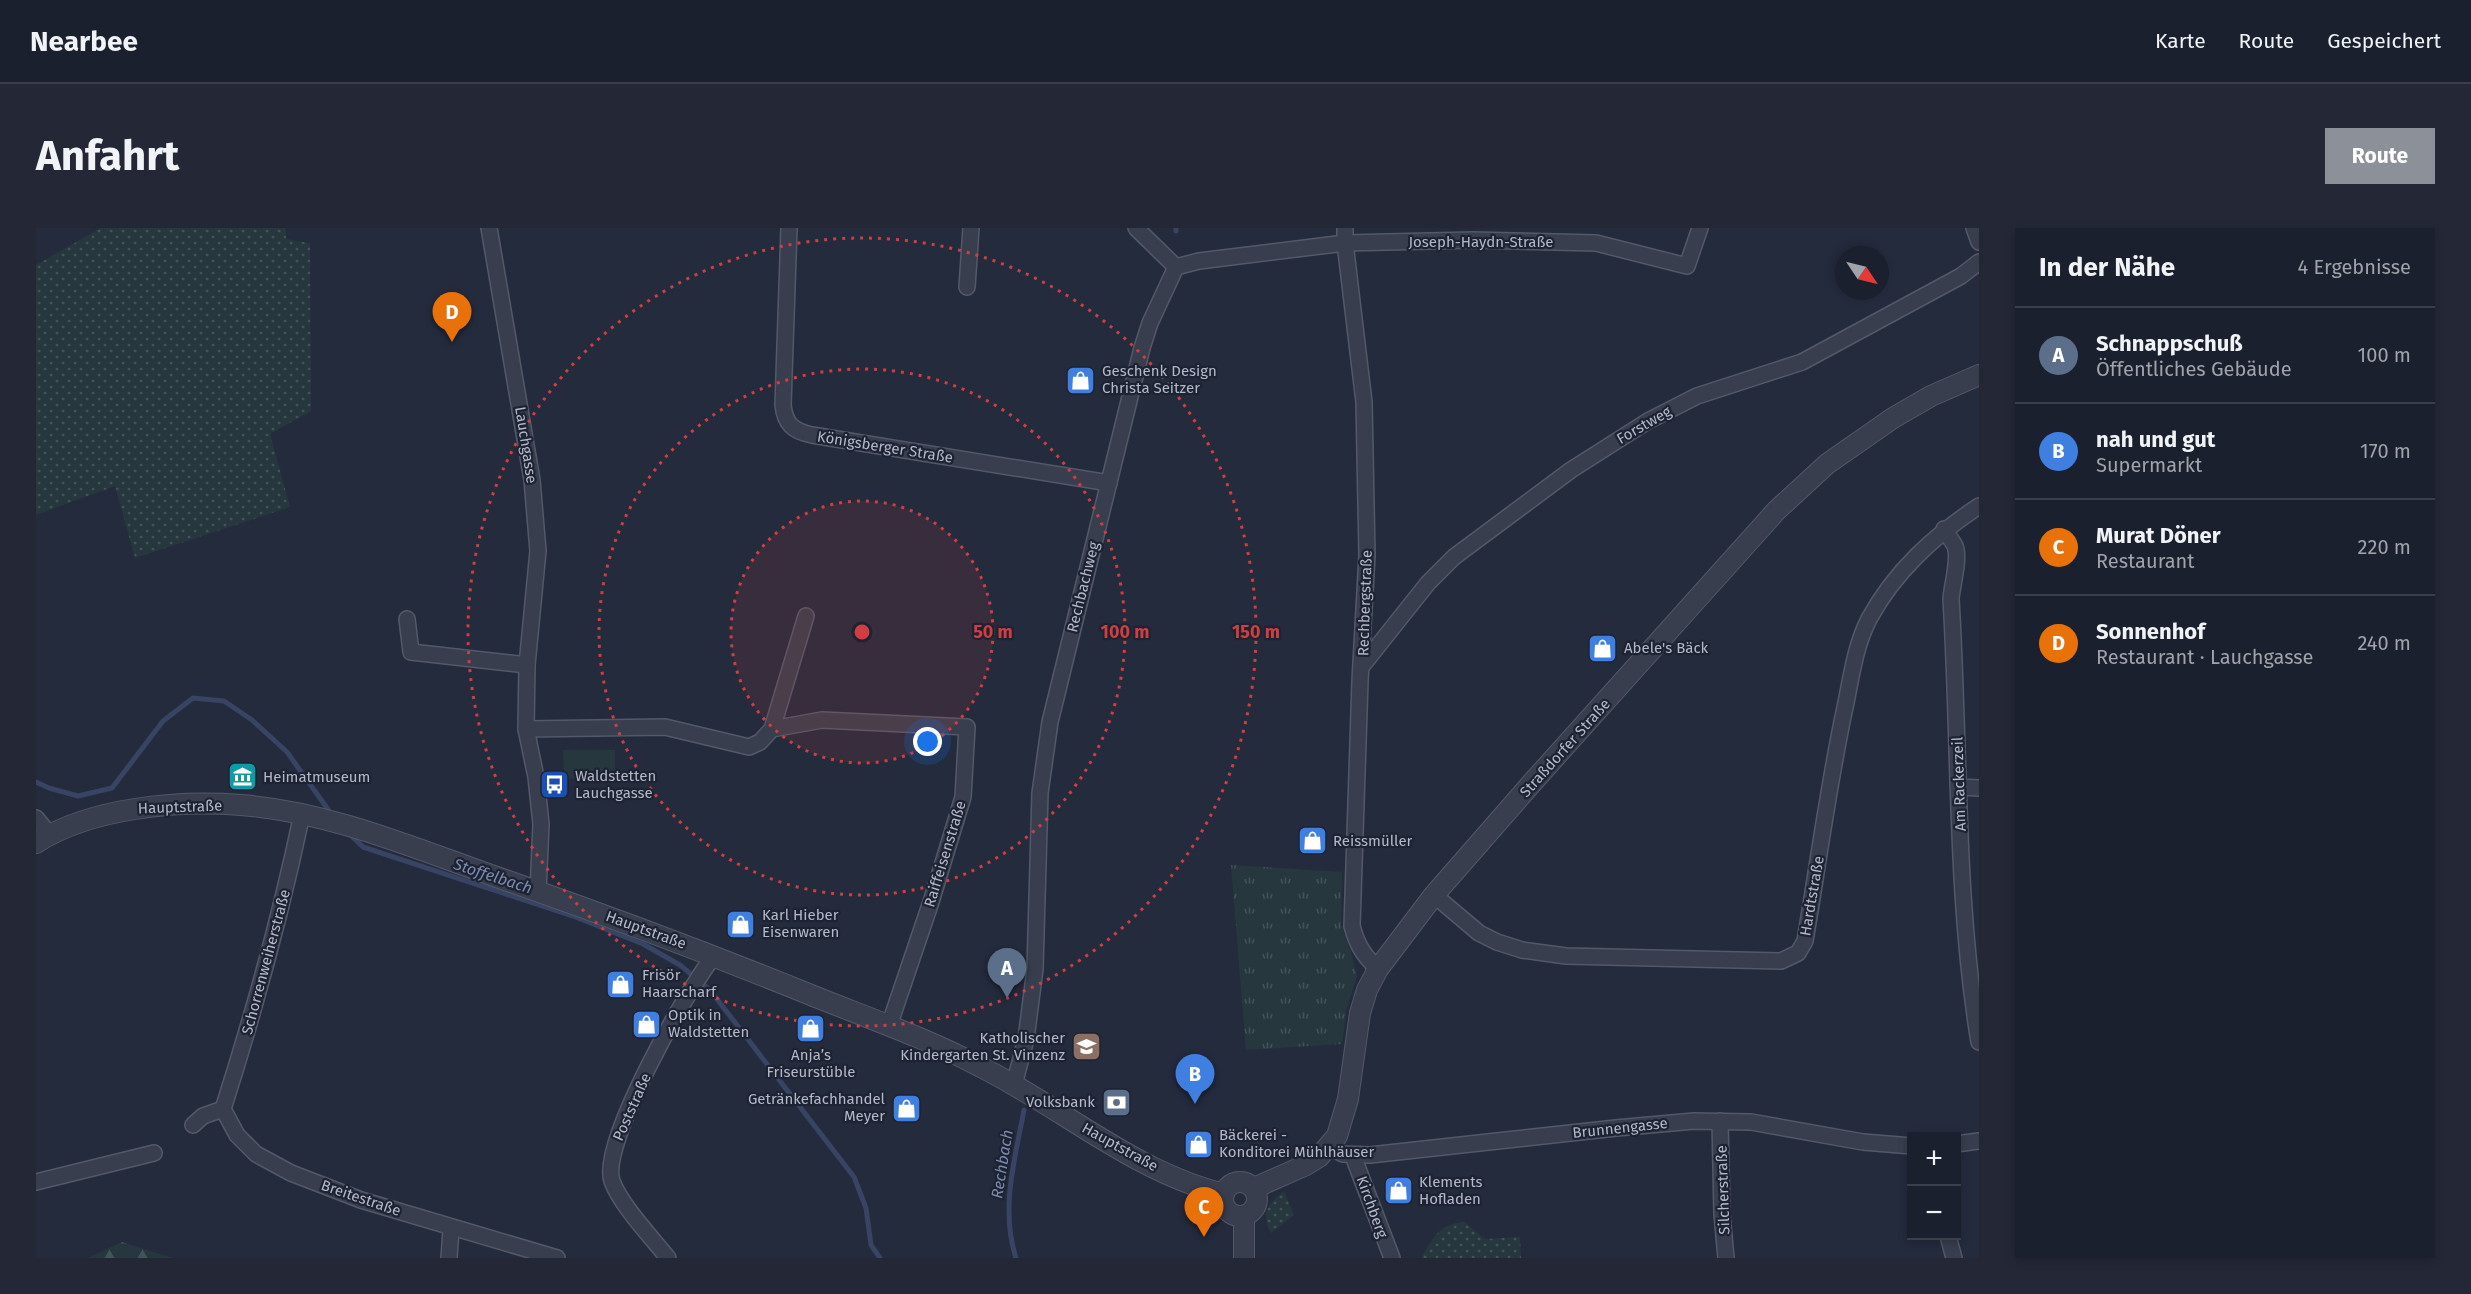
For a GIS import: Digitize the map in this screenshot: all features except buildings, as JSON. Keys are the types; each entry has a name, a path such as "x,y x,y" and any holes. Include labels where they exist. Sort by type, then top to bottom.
{"street":[{"name":"Lauchgasse","path":"489,228 532,480 538,551 527,665 526,729 536,777 541,824 538,891"},
{"name":"Königsberger Straße","path":"789,228 783,405 784,418 790,426 799,433 1109,483"},
{"path":"967,287 971,228"},
{"path":"1136,228 1176,267 1345,236"},
{"name":"Joseph-Haydn-Straße","path":"1345,236 1596,243 1687,266 1700,228"},
{"path":"1974,228 1979,242"},
{"name":"Rechbergstraße","path":"1345,236 1364,402 1367,555 1352,926 1356,944 1365,957 1378,969"},
{"name":"Forstweg","path":"1362,666 1428,583 1454,557 1571,470 1667,411 1697,396 1802,362 1961,276 1979,262"},
{"name":"Rechbachweg","path":"1014,1085 1026,1039 1035,969 1040,793 1050,722 1147,332 1176,267"},
{"name":"Straßdorfer Straße","path":"1254,1188 1306,1166 1329,1147 1337,1136 1345,1112 1360,1013 1367,990 1378,969 1434,895 1777,510 1827,464 1869,433 1931,396 1979,375"},
{"name":"Hardtstraße","path":"1434,895 1479,933 1522,950 1566,956 1781,961 1798,953 1804,941 1837,747 1857,650 1869,620 1891,587 1921,550 1944,529 1979,506"},
{"name":"Am Rackerzeil","path":"1944,529 1956,547 1951,599 1959,787 1972,998 1979,1042"},
{"path":"772,729 806,616"},
{"path":"407,619 411,652 527,665"},
{"name":"Raiffeisenstraße","path":"526,729 665,727 749,747 760,742 772,729 822,720 967,727 963,797 890,1026"},
{"path":"1959,787 1979,788"},
{"name":"Hauptstraße","path":"43,839 123,810 164,805 240,805 311,816 350,827 538,891 714,956 890,1026 955,1054 1014,1085 1148,1164 1191,1185 1224,1194"},
{"name":"Schorrenweiherstraße","path":"223,1109 243,1046 286,890 311,816"},
{"path":"36,818 43,839"},
{"name":"Poststraße","path":"668,1258 611,1180 612,1153 639,1088 685,997 714,956"},
{"path":"193,1125 203,1116 223,1109"},
{"name":"Breitestraße","path":"223,1109 237,1135 256,1154 272,1163 361,1200 557,1258"},
{"name":"Brunnengasse","path":"1329,1147 1342,1154 1353,1156 1616,1128 1720,1121 1751,1122 1863,1142 1907,1146"},
{"name":"Silcherstraße","path":"1720,1121 1722,1214 1726,1258"},
{"path":"1961,1143 1979,1141"},
{"path":"36,1182 154,1153"},
{"name":"Kirchberg","path":"1353,1156 1392,1258"},
{"path":"1238,1182 1247,1183 1254,1188 1257,1203 1251,1212 1238,1216 1229,1212 1224,1204 1224,1194 1230,1186 1238,1182"},
{"path":"1244,1216 1244,1258"},
{"path":"448,1258 451,1228"},
{"path":"1949,1240 1954,1258"}],"green space":[{"path":"101,228 286,228 286,239 310,243 311,411 270,434 290,507 135,558 115,486 36,515 36,265"},
{"path":"563,750 615,750 615,777 564,779"},
{"path":"1231,865 1342,872 1341,925 1357,976 1347,1007 1342,1044 1246,1050"},
{"path":"1284,1191 1294,1215 1271,1233 1266,1220 1267,1209"},
{"path":"1464,1222 1485,1239 1520,1237 1521,1258 1421,1258 1433,1238 1442,1229"},
{"path":"122,1242 172,1258 88,1258"}],"waterway":[{"name":"Stoffelbach","path":"36,782 78,796 112,788 163,721 193,698 224,701 252,720 287,752 332,815"},
{"name":"Stoffelbach","path":"346,831 363,847 573,916 643,944 680,965 710,990 854,1177 866,1208 871,1245 880,1258"},
{"name":"Rechbach","path":"1016,1258 1011,1240 1009,1203 1013,1165 1024,1110"}],"place":[{"name":"Sonnenhof","path":"452,342"},
{"name":"Geschenk Design Christa Seitzer","path":"1081,380"},
{"name":"Abele's Bäck","path":"1603,648"},
{"name":"Heimatmuseum","path":"242,777"},
{"name":"Waldstetten Lauchgasse","path":"554,785"},
{"name":"Reissmüller","path":"1312,841"},
{"name":"Karl Hieber Eisenwaren","path":"741,924"},
{"name":"Frisör Haarscharf","path":"621,984"},
{"name":"Schnappschuß","path":"1007,998"},
{"name":"Optik in Waldstetten","path":"647,1024"},
{"name":"Anja’s Friseurstüble","path":"811,1028"},
{"name":"Katholischer Kindergarten St. Vinzenz","path":"1086,1047"},
{"name":"Volksbank","path":"1116,1102"},
{"name":"nah und gut","path":"1195,1104"},
{"name":"Getränkefachhandel Meyer","path":"906,1108"},
{"name":"Bäckerei - Konditorei Mühlhäuser","path":"1198,1144"},
{"name":"Klements Hofladen","path":"1398,1191"},
{"name":"Murat Döner","path":"1204,1237"}]}
